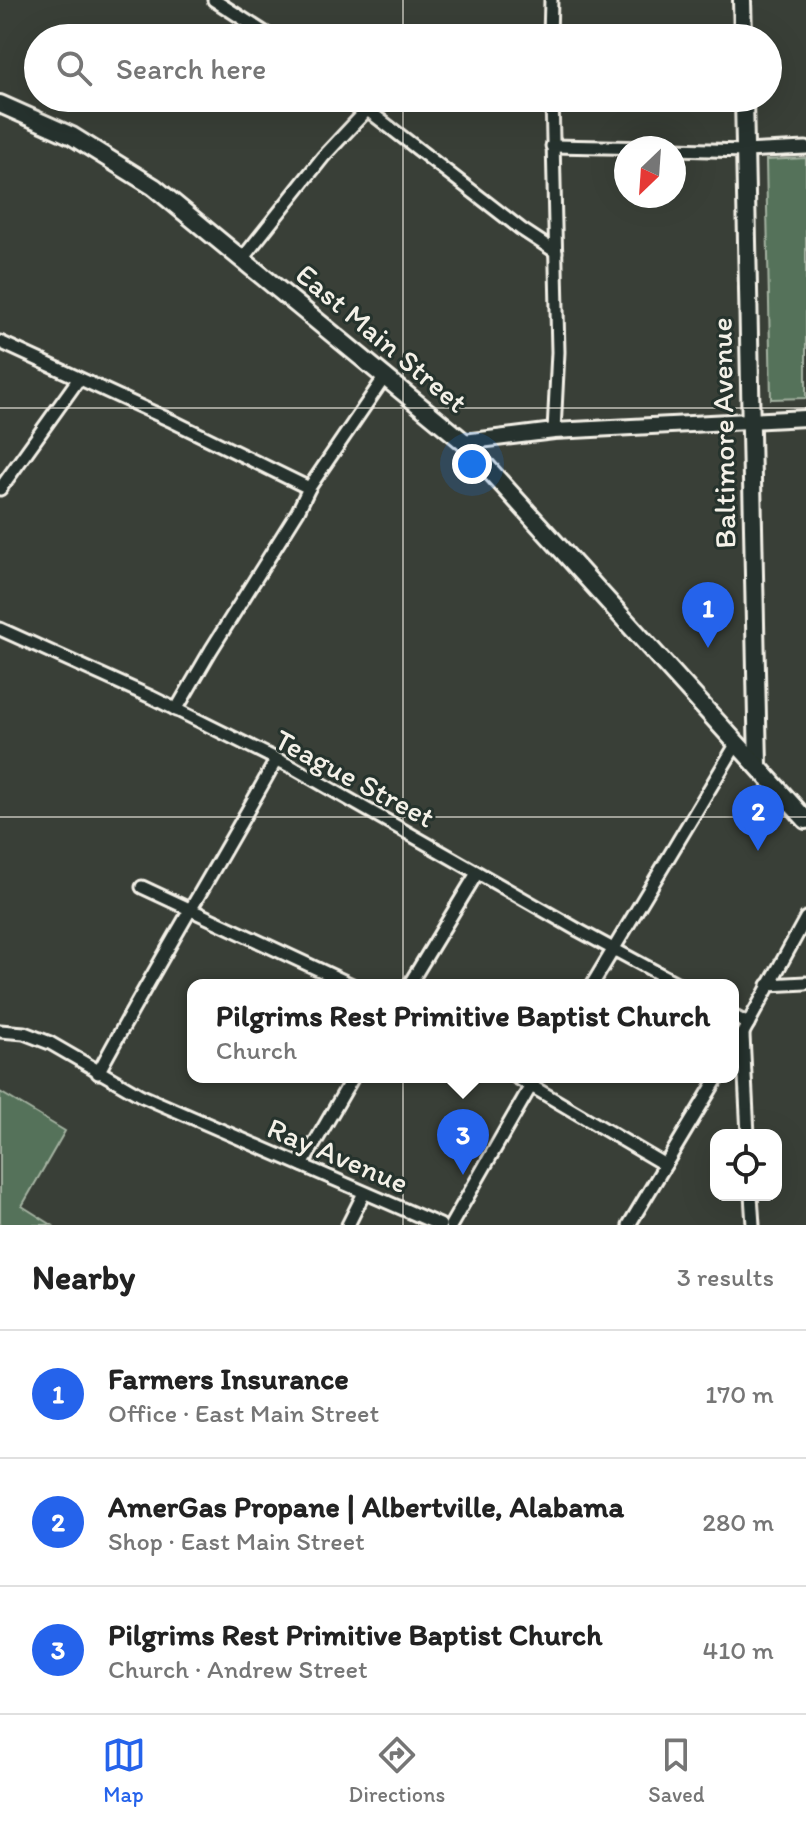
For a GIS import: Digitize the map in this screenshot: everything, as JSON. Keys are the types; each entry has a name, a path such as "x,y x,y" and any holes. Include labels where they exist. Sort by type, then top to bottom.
{"main road":[{"path":"742,0 743,24"},
{"name":"East Main Street","path":"1,108 72,136 131,171 386,375 464,442 806,820"},
{"name":"Baltimore Avenue","path":"744,112 758,766"}],"street":[{"path":"214,0 251,24"},
{"path":"550,24 551,0"},
{"path":"242,259 323,157 365,112"},
{"path":"370,112 521,229 556,252"},
{"path":"552,112 558,366 554,431"},
{"path":"552,146 614,147"},
{"path":"686,149 806,148"},
{"path":"0,342 309,488"},
{"path":"176,710 309,488 386,375"},
{"path":"0,489 78,380"},
{"path":"464,442 554,431 806,418"},
{"name":"Teague Street","path":"0,629 276,760 669,979"},
{"path":"596,979 737,743"},
{"path":"98,1073 276,760"},
{"path":"413,979 477,873"},
{"path":"142,887 339,979"},
{"path":"739,1040 806,918"},
{"path":"768,985 806,983"},
{"path":"739,1022 745,1029 748,1129"},
{"name":"Ray Avenue","path":"0,1031 24,1033 50,1043 140,1095 440,1225"},
{"path":"302,1165 350,1083"},
{"path":"451,1225 533,1083"},
{"path":"536,1083 665,1165"},
{"path":"629,1225 714,1083"},
{"path":"348,1225 364,1193"},
{"path":"751,1201 753,1225"}],"green space":[{"path":"806,158 806,398 771,399 766,160"},
{"path":"0,1092 65,1131 22,1206 52,1225 0,1225"}],"place":[{"name":"Farmers Insurance","path":"708,648"},
{"name":"AmerGas Propane | Albertville, Alabama","path":"758,851"},
{"name":"Pilgrims Rest Primitive Baptist Church","path":"463,1175"}]}
